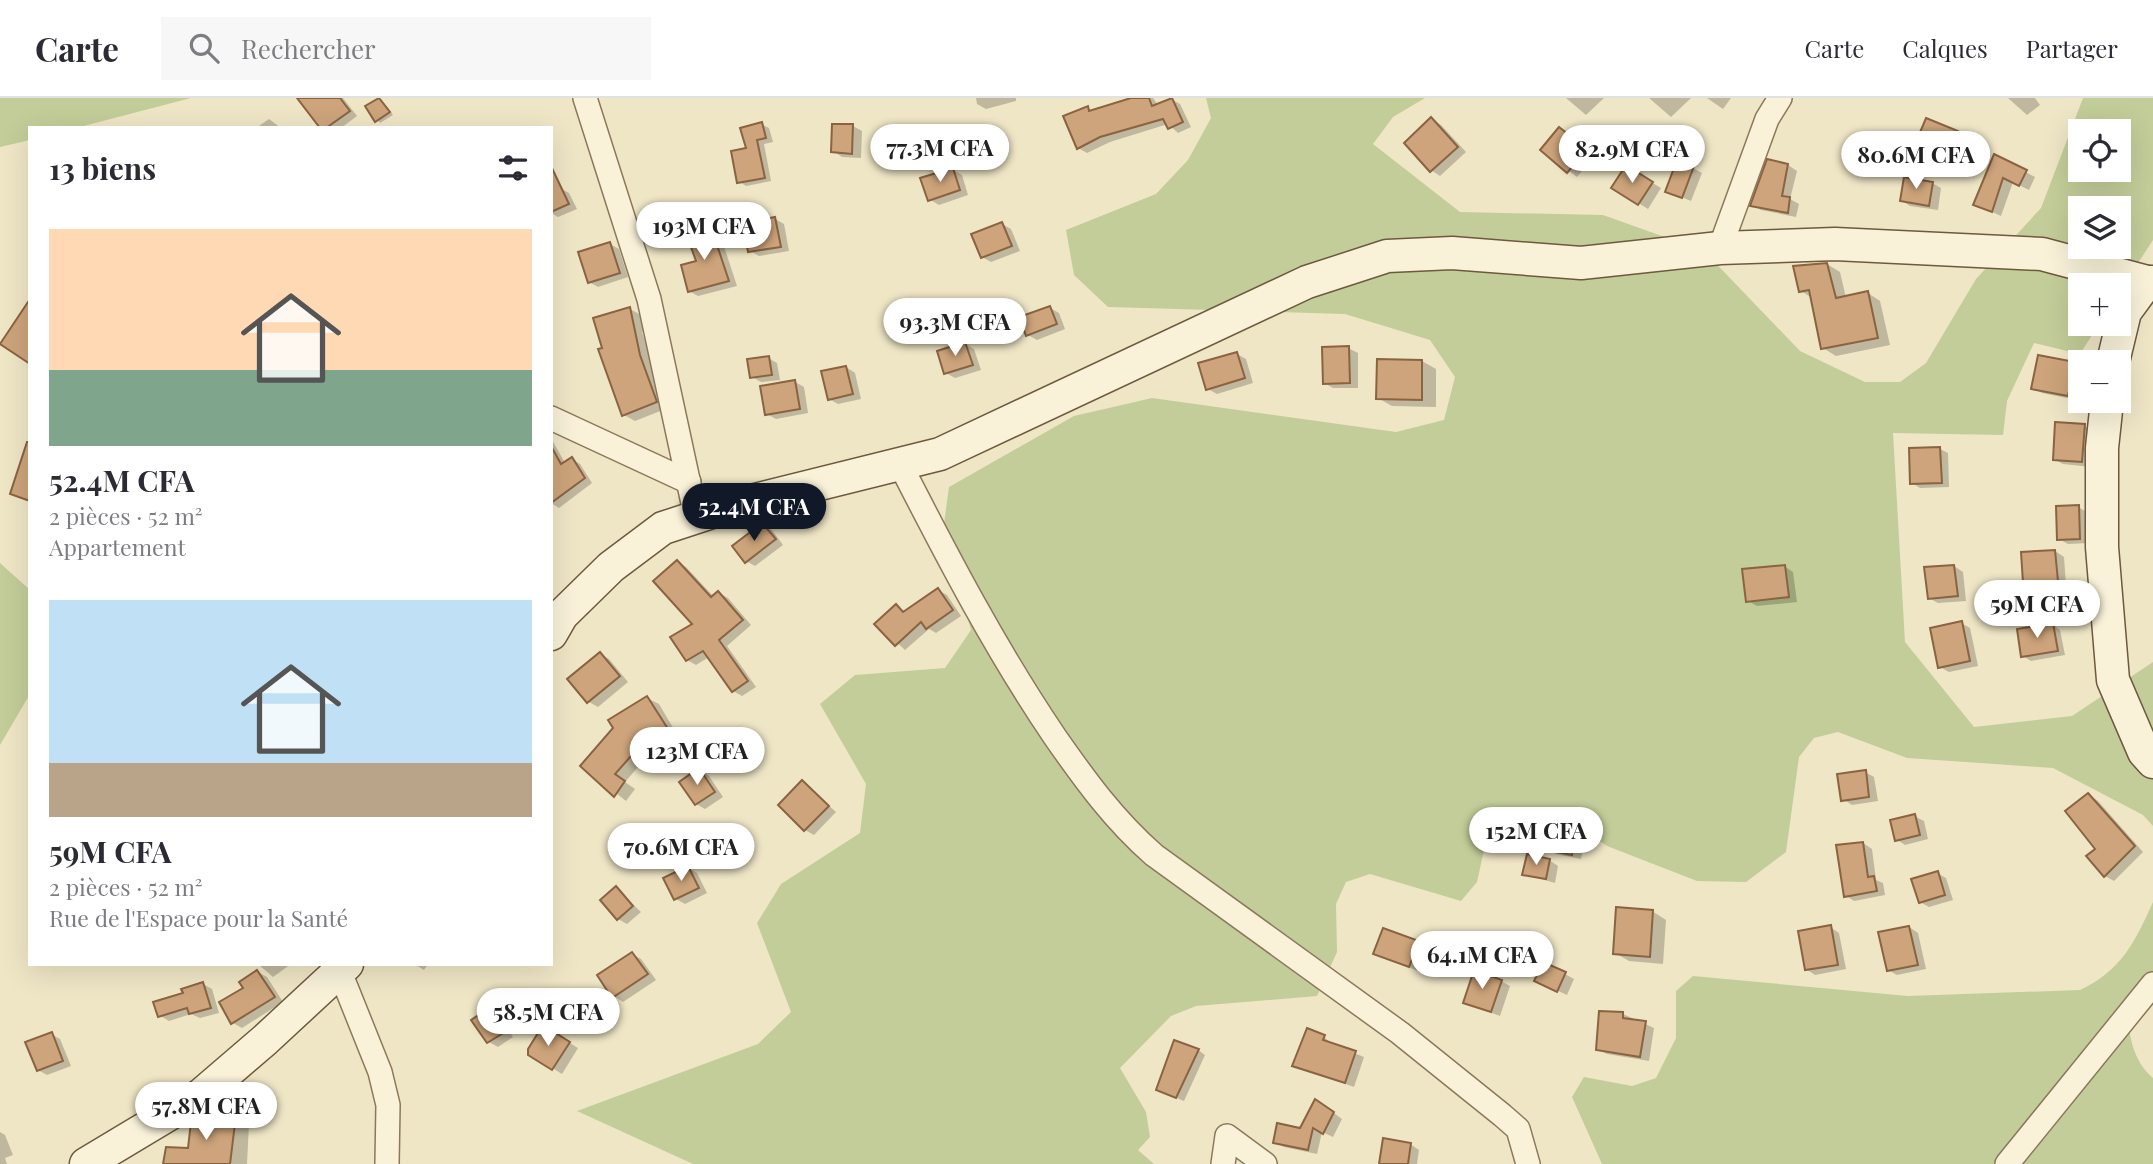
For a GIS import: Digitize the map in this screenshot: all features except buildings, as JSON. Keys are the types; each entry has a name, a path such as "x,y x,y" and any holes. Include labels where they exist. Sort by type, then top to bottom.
{"street":[{"path":"585,98 649,299 696,517"},
{"path":"1720,248 1767,119 1780,98"},
{"path":"553,631 562,615 611,567 663,528 696,517 940,454 1307,282 1387,256 1452,253 1581,264 1720,248 1835,244 2042,254 2150,282 2125,312 2116,350"},
{"path":"2105,413 2102,448 2102,547 2113,680 2144,752 2153,762"},
{"path":"553,419 689,482"},
{"path":"900,464 979,618 1047,725 1121,827 1154,855 1399,1033 1502,1115 1518,1129 1528,1164"},
{"path":"86,1164 201,1095 343,968 380,1072 388,1105 387,1164"},
{"path":"2007,1164 2153,984"},
{"path":"1223,1164 1227,1136 1265,1164"}],"green space":[{"path":"0,98 191,98 84,126 28,126 28,140 0,147"},
{"path":"1206,98 1425,98 1393,117 1373,144 1460,212 1603,215 1704,251 1800,351 1865,382 1900,382 1926,363 1976,279 2041,208 2068,137 2068,182 2131,182 2131,119 2075,119 2083,98 2153,98 2153,240 2131,274 2068,273 2068,336 2091,336 2083,350 2068,351 2034,343 2007,401 2003,435 1893,433 1905,642 1974,727 2072,716 2153,662 2153,826 2143,815 2053,768 1907,758 1838,732 1814,738 1799,757 1786,852 1746,882 1697,881 1607,846 1569,819 1525,808 1503,815 1488,832 1477,882 1461,901 1370,874 1346,882 1336,904 1337,952 1317,996 1196,1006 1171,1016 1120,1068 1146,1112 1150,1137 1138,1150 1154,1164 693,1164 577,1111 758,1044 791,1012 757,923 781,884 860,833 866,784 820,704 855,675 945,668 971,630 943,531 949,487 1074,416 1152,398 1396,432 1444,420 1455,377 1430,340 1345,314 1108,307 1074,275 1066,230 1156,194 1188,160 1211,118"},
{"path":"0,563 28,588 28,697 0,745"},
{"path":"2153,902 2153,972 2134,994 2129,1024 2136,1054 2153,1078 2153,1164 1602,1164 1572,1097 1584,1077 1632,1086 1656,1078 1676,1038 1676,991 1693,976 1908,996 2080,990 2106,974 2125,954"}]}
